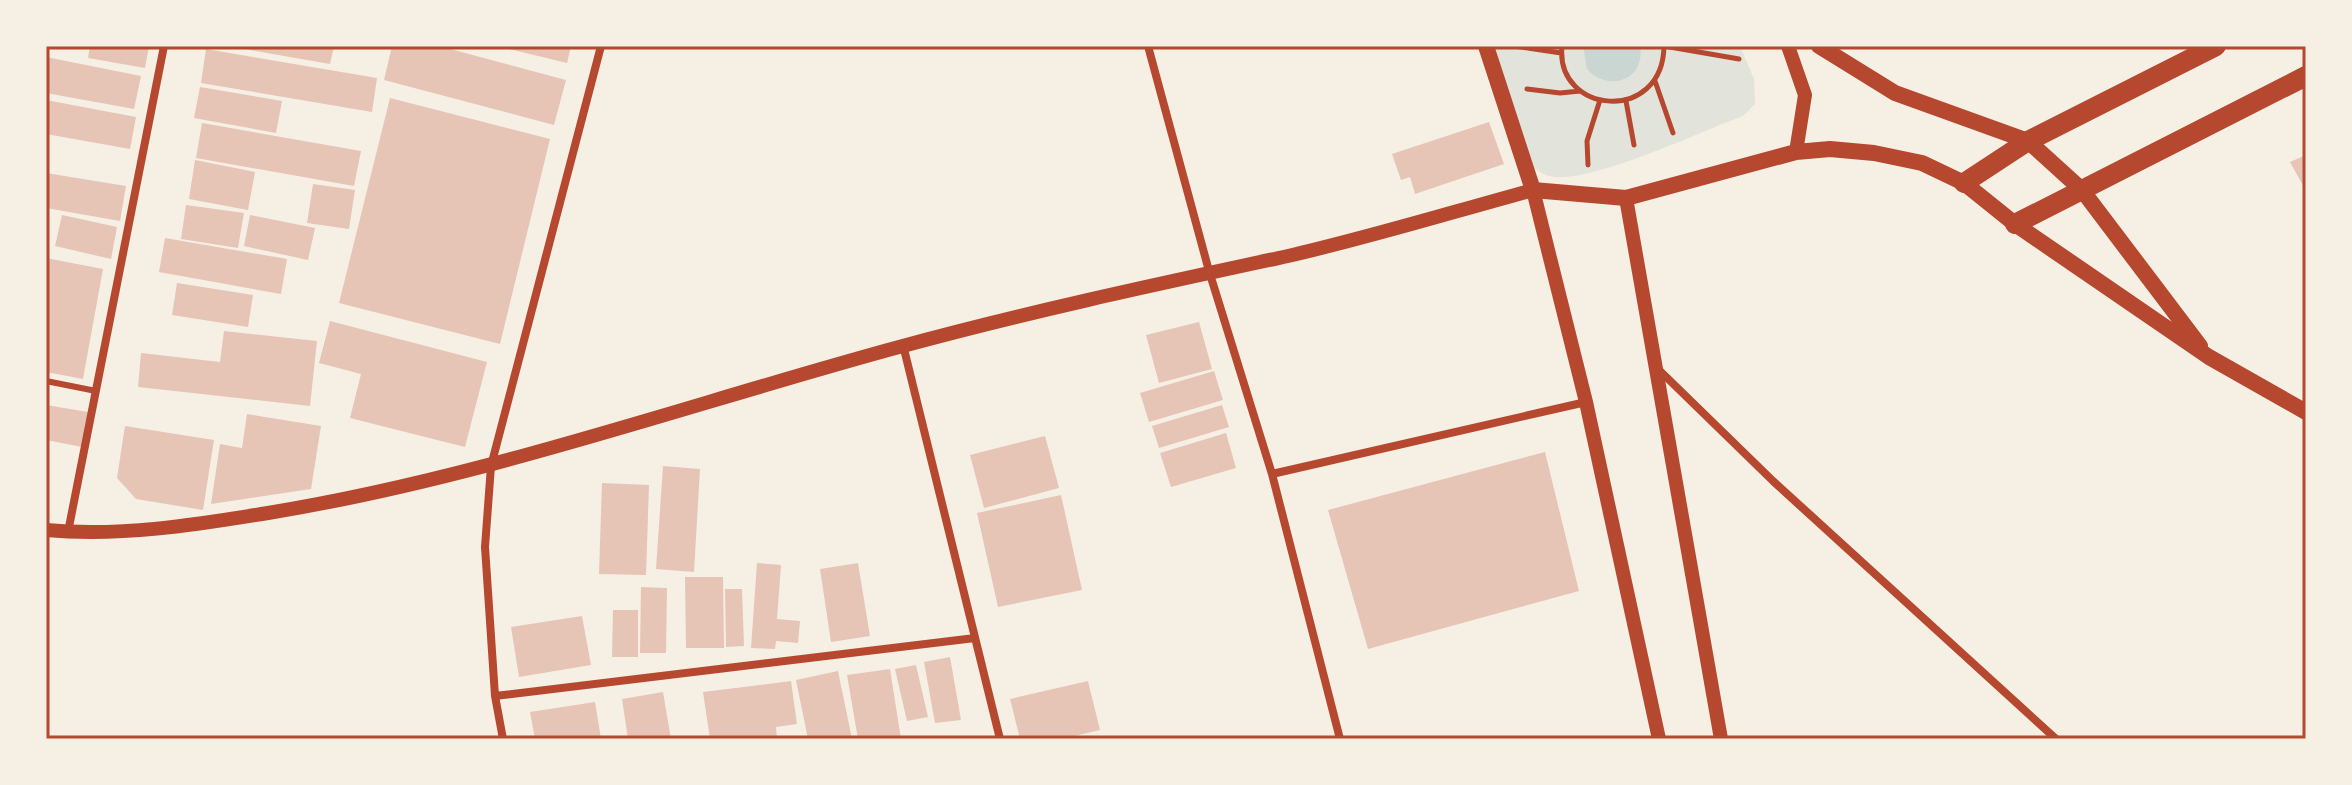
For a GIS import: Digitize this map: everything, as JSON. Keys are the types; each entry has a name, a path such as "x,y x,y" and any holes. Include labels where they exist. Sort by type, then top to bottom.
{"main road":[{"path":"1486,46 1533,190 1626,198 1796,152 1830,149 1874,153 1922,163 1964,183 2015,224 2209,357 2304,407"},
{"path":"1819,46 1895,93 2028,141 2082,190 2209,357"},
{"path":"1964,183 2028,141 2216,46"},
{"path":"2015,224 2306,76"}],"street":[{"path":"68,532 164,46"},
{"path":"503,739 495,696 485,547 491,466 601,46"},
{"path":"1148,46 1209,271 1272,474 1340,739"},
{"path":"1788,46 1805,95 1796,152"},
{"path":"46,530 68,532 210,523 339,502 491,466 903,345 1209,271 1291,255 1533,190 1586,402 1659,739"},
{"path":"1626,198 1721,739"},
{"path":"903,345 1000,739"},
{"path":"1658,369 1773,481 2056,739"},
{"path":"1272,474 1586,402"},
{"path":"495,696 975,638"}],"lane":[{"path":"46,381 96,391"}],"path":[{"path":"1513,46 1562,50 1567,74 1581,91 1600,100 1626,101 1647,90 1655,80 1664,46 1739,59"},
{"path":"1655,80 1673,133"},
{"path":"1522,88 1560,93 1581,91"},
{"path":"1588,165 1587,141 1600,100"},
{"path":"1626,101 1634,145"}],"shaded area":[{"path":"1495,46 1740,46 1754,79 1755,104 1743,116 1616,165 1566,177 1549,176 1528,163 1513,143"},
{"path":"1583,46 1640,46 1640,58 1631,75 1615,81 1605,80 1587,69"}],"building":[{"path":"90,46 149,46 145,68 88,58"},
{"path":"227,46 334,46 330,64"},
{"path":"392,46 439,46 566,80 554,125 384,80"},
{"path":"497,46 571,46 567,63"},
{"path":"206,49 377,78 372,112 201,83"},
{"path":"46,57 141,76 134,109 46,93"},
{"path":"200,87 282,101 276,133 194,118"},
{"path":"390,98 550,139 500,344 339,303"},
{"path":"46,100 136,117 130,149 46,134"},
{"path":"1489,122 1504,164 1415,194 1410,177 1401,180 1392,154"},
{"path":"202,123 361,151 354,186 196,158"},
{"path":"2306,155 2306,191 2290,162"},
{"path":"195,160 255,172 248,210 189,199"},
{"path":"46,173 126,186 120,221 46,208"},
{"path":"313,184 355,190 349,229 307,223"},
{"path":"186,205 244,213 238,248 181,239"},
{"path":"62,215 117,227 111,259 55,246"},
{"path":"250,215 315,228 308,260 244,246"},
{"path":"165,238 287,259 281,294 159,272"},
{"path":"46,258 103,269 83,379 46,372"},
{"path":"177,283 253,295 248,327 172,315"},
{"path":"330,321 487,362 465,447 350,418 361,374 319,363"},
{"path":"1199,322 1212,369 1159,383 1146,335"},
{"path":"224,331 317,341 310,406 138,387 141,353 220,362"},
{"path":"1214,371 1223,400 1149,422 1140,393"},
{"path":"46,405 88,412 82,447 46,440"},
{"path":"1222,405 1229,427 1159,448 1152,426"},
{"path":"247,414 321,426 311,489 211,504 220,444 242,448"},
{"path":"125,426 214,440 203,510 136,499 117,478"},
{"path":"1226,433 1236,468 1171,487 1160,453"},
{"path":"1045,436 1059,488 984,508 970,455"},
{"path":"1545,452 1579,591 1368,649 1328,510"},
{"path":"663,466 700,469 694,572 656,569"},
{"path":"602,483 649,485 646,575 599,574"},
{"path":"1061,495 1082,590 998,607 977,513"},
{"path":"757,563 781,565 777,619 800,621 798,643 776,641 775,649 751,648"},
{"path":"858,563 870,636 831,642 820,569"},
{"path":"685,577 723,577 724,648 686,648"},
{"path":"641,587 667,588 666,653 640,653"},
{"path":"725,589 742,589 744,646 726,647"},
{"path":"613,610 638,610 638,657 612,657"},
{"path":"582,616 591,665 519,677 511,627"},
{"path":"950,657 961,720 935,723 924,662"},
{"path":"916,665 928,717 907,721 895,669"},
{"path":"890,669 901,739 858,739 847,675"},
{"path":"838,671 852,739 808,739 796,680"},
{"path":"791,681 797,724 776,727 777,739 710,739 703,692"},
{"path":"1088,681 1100,730 1062,739 1020,739 1010,699"},
{"path":"663,692 671,739 628,739 622,699"},
{"path":"595,702 601,739 535,739 530,712"}]}
